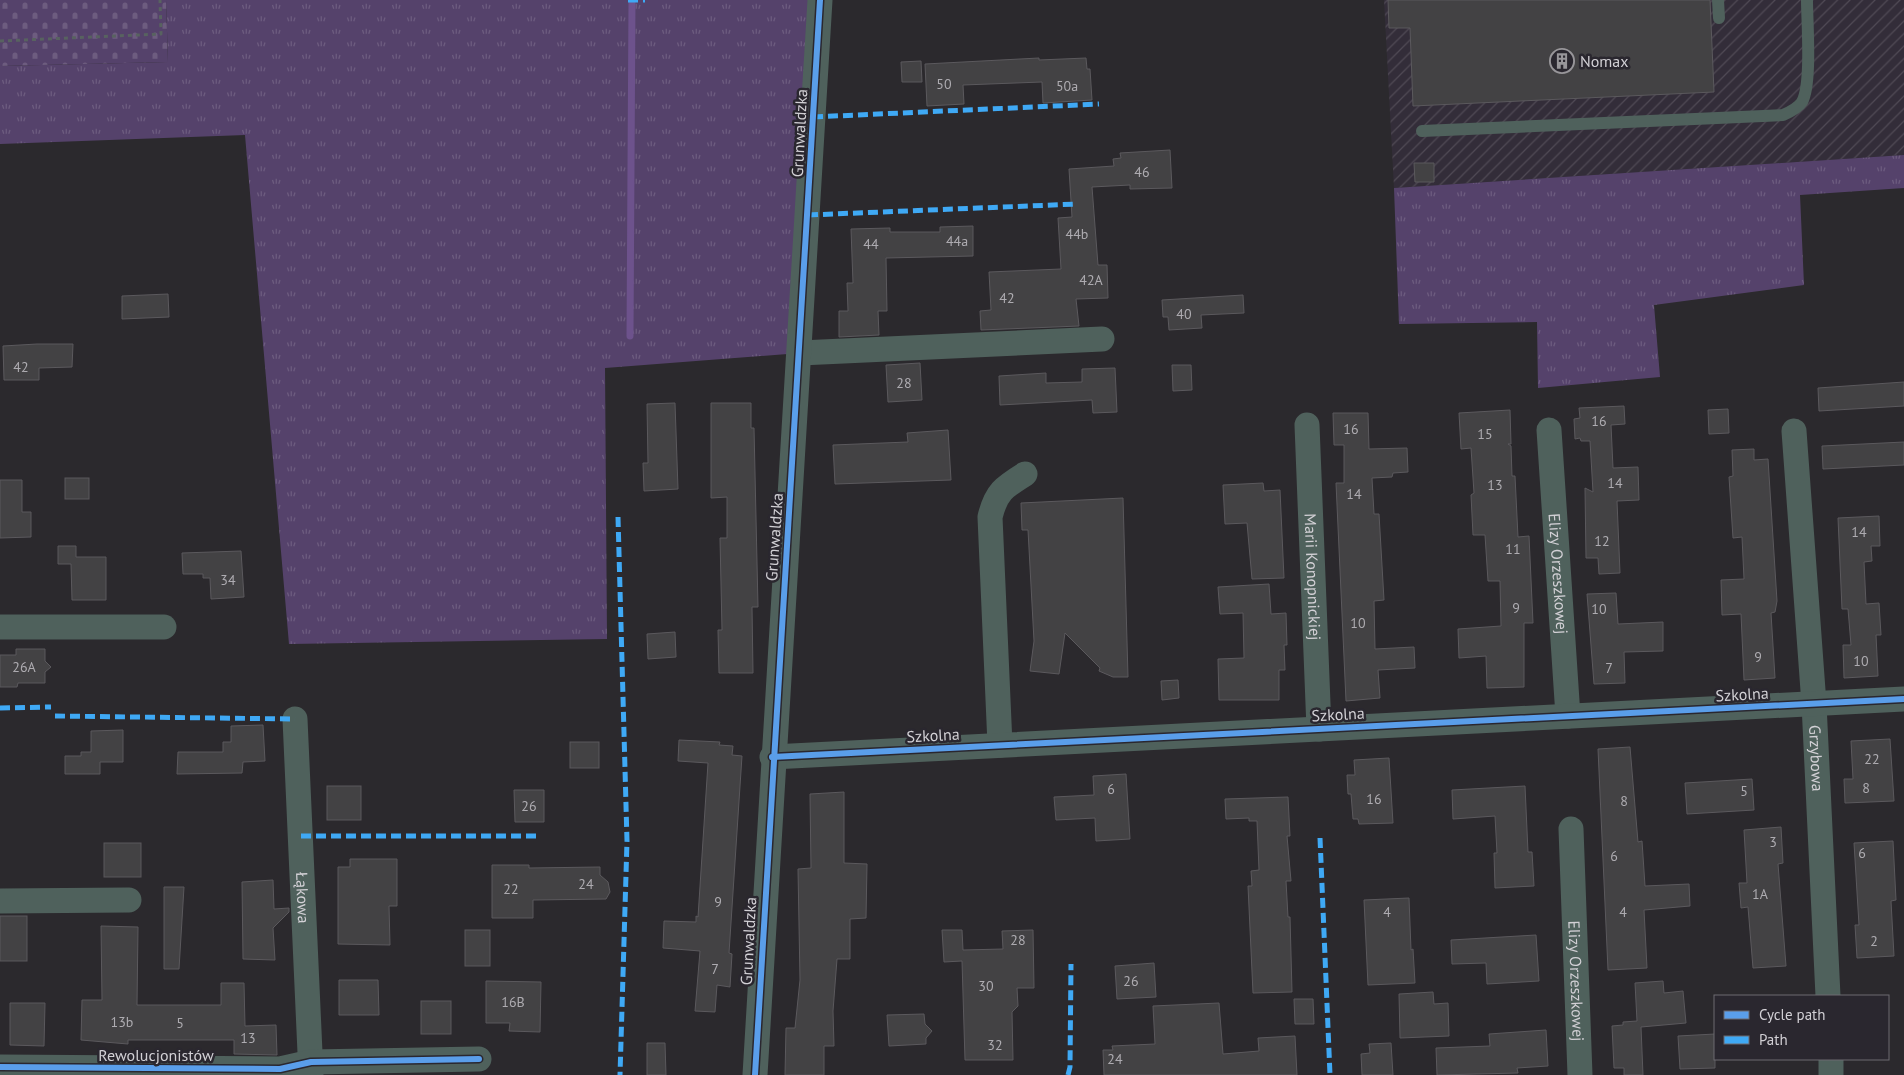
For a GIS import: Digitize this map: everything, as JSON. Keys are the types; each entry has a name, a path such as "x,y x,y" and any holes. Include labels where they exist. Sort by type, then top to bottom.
{"street":[{"name":"Grunwaldzka","path":"755,1075 772,757 800,353 820,0"},
{"path":"800,353 1102,339"},
{"name":"Marii Konopnickiej","path":"1307,425 1319,729"},
{"name":"Elizy Orzeszkowej","path":"1549,430 1568,716"},
{"name":"Grzybowa","path":"1794,431 1814,704 1828,995"},
{"path":"1000,745 990,518 993,504 1002,488 1025,474"},
{"path":"0,627 164,627"},
{"name":"Szkolna","path":"772,757 1904,699"},
{"name":"Łąkowa","path":"295,719 311,1068"},
{"name":"Elizy Orzeszkowej","path":"1571,829 1580,1075"},
{"path":"0,901 129,900"},
{"name":"Rewolucjonistów","path":"0,1067 280,1069 479,1059"},
{"path":"1831,1060 1831,1075"}],"lane":[{"path":"1718,0 1719,18"},
{"path":"1422,131 1783,115 1794,110 1802,102 1806,87 1807,0"}],"path":[{"path":"0,41 161,34 160,0"}],"shaded area":[{"path":"1384,0 1904,0 1904,155 1394,188"}],"green space":[{"path":"0,0 166,0 168,62 0,66"},
{"path":"166,0 820,0 800,353 605,368 607,639 289,644 245,135 0,144 0,66 168,62"},
{"path":"1904,155 1904,188 1800,195 1804,285 1654,305 1660,377 1538,388 1537,322 1399,324 1394,188"}],"building":[{"name":"Nomax","path":"1388,0 1710,0 1714,92 1413,106 1410,28 1389,28"},
{"path":"1039,58 1039,60 1086,58 1087,69 1090,69 1092,100 1043,103 1042,82 963,85 964,104 927,106 925,64"},
{"path":"921,61 922,82 902,82 901,62"},
{"path":"1170,150 1172,188 1130,189 1130,185 1092,187 1098,265 1107,265 1108,298 1076,299 1079,326 981,330 980,311 991,310 989,272 1061,269 1058,218 1072,217 1069,169 1114,166 1113,159 1121,158 1120,153"},
{"path":"1414,163 1434,163 1434,182 1415,182"},
{"path":"973,226 973,256 886,258 887,311 878,311 879,335 839,337 839,311 848,311 847,283 853,283 851,229 890,228 890,232 940,232 940,227"},
{"path":"168,294 169,317 122,319 122,296"},
{"path":"1243,295 1244,313 1201,315 1202,328 1169,330 1168,317 1163,317 1162,300"},
{"path":"73,344 72,367 39,368 39,380 4,380 3,346"},
{"path":"920,363 922,400 888,402 886,365"},
{"path":"1172,365 1191,365 1192,390 1173,391"},
{"path":"1115,368 1117,412 1093,413 1092,400 1000,405 999,376 1046,373 1046,383 1082,382 1082,369"},
{"path":"1904,382 1904,406 1819,411 1818,388"},
{"path":"675,403 678,489 644,491 643,463 648,463 647,404"},
{"path":"711,403 751,403 751,428 754,428 758,607 752,607 753,673 719,673 718,630 722,630 720,538 727,538 727,497 711,498"},
{"path":"1624,406 1625,424 1611,425 1613,468 1638,467 1639,500 1617,501 1620,573 1599,574 1598,558 1586,558 1585,488 1593,492 1590,441 1581,441 1580,438 1575,439 1574,419 1580,418 1579,408"},
{"path":"1728,409 1729,433 1709,434 1708,410"},
{"path":"1510,410 1511,444 1508,444 1511,446 1512,476 1515,476 1518,537 1529,536 1533,623 1524,623 1524,687 1487,688 1486,656 1459,658 1458,629 1501,626 1500,581 1488,581 1485,535 1473,535 1471,495 1474,493 1471,448 1461,449 1459,413"},
{"path":"1333,413 1368,413 1369,449 1407,448 1408,472 1393,473 1392,477 1372,478 1374,514 1379,514 1384,600 1374,601 1375,649 1414,647 1415,668 1378,670 1380,698 1346,701 1336,483 1344,483 1344,445 1334,445"},
{"path":"948,430 951,480 835,484 833,445 908,442 907,433"},
{"path":"1904,442 1904,465 1823,469 1822,446"},
{"path":"1754,449 1754,460 1768,459 1777,601 1775,612 1771,613 1775,678 1744,680 1741,614 1722,615 1721,580 1744,579 1742,537 1733,538 1729,477 1733,476 1732,450"},
{"path":"65,478 89,478 89,499 65,499"},
{"path":"0,480 22,480 22,512 31,512 31,537 0,538"},
{"path":"1263,483 1264,491 1280,490 1284,578 1252,579 1247,523 1225,524 1223,485"},
{"path":"1123,498 1128,677 1113,677 1099,671 1100,668 1065,633 1059,674 1030,671 1034,641 1028,530 1022,530 1021,503"},
{"path":"1879,516 1880,546 1871,546 1872,561 1864,562 1866,604 1879,603 1881,635 1876,635 1878,676 1844,678 1843,645 1851,645 1848,609 1842,609 1838,518"},
{"path":"58,546 76,546 76,557 106,557 106,600 72,600 71,564 58,564"},
{"path":"241,551 244,597 211,599 210,578 203,578 203,574 183,574 182,553"},
{"path":"1269,584 1271,614 1286,613 1287,645 1284,645 1285,670 1279,670 1279,700 1219,700 1218,659 1244,658 1243,613 1220,614 1218,587"},
{"path":"1616,593 1618,624 1663,622 1663,651 1624,652 1625,683 1594,684 1587,594"},
{"path":"675,632 676,657 648,659 647,634"},
{"path":"16,649 45,649 45,661 51,667 45,672 45,683 18,683 17,687 0,687 0,655 16,655"},
{"path":"1178,680 1179,698 1162,700 1161,681"},
{"path":"263,725 265,761 243,762 242,773 177,774 178,752 223,752 223,742 231,742 231,726"},
{"path":"123,730 123,762 100,762 100,774 65,774 65,756 81,756 81,752 91,752 91,731"},
{"path":"1890,739 1894,801 1845,803 1844,779 1853,779 1851,741"},
{"path":"679,740 720,742 719,745 733,746 732,755 742,756 729,953 732,954 730,987 717,985 715,1012 695,1011 700,951 663,948 664,921 696,922 696,916 698,917 708,763 678,761"},
{"path":"570,742 599,742 599,768 570,768"},
{"path":"1630,747 1638,842 1642,841 1645,886 1689,884 1690,906 1644,910 1647,968 1608,970 1598,749"},
{"path":"1389,758 1393,823 1359,824 1358,819 1353,819 1351,794 1348,794 1347,775 1355,775 1354,760"},
{"path":"1126,774 1130,839 1096,841 1095,818 1056,820 1054,797 1094,795 1093,776"},
{"path":"1752,779 1754,810 1687,814 1685,783"},
{"path":"327,786 361,786 361,820 327,820"},
{"path":"1525,786 1528,852 1532,852 1534,886 1495,888 1494,853 1497,853 1495,816 1453,819 1452,790"},
{"path":"514,790 544,790 544,822 515,822"},
{"path":"844,792 844,863 867,864 866,918 850,919 850,959 837,959 833,1011 834,1046 824,1046 824,1075 785,1075 786,1028 795,1028 800,980 798,869 811,868 810,794"},
{"path":"1288,797 1290,836 1287,836 1291,881 1286,881 1288,917 1290,917 1292,992 1253,993 1248,886 1252,886 1251,871 1259,870 1257,821 1249,821 1249,818 1226,819 1225,799"},
{"path":"1781,827 1783,863 1778,864 1786,966 1753,968 1748,907 1741,908 1739,883 1747,883 1744,830"},
{"path":"1893,841 1896,900 1891,901 1894,956 1857,958 1855,925 1859,925 1854,843"},
{"path":"104,843 141,843 141,877 104,877"},
{"path":"350,859 397,859 397,906 389,906 390,945 338,944 338,867 350,867"},
{"path":"492,865 529,865 529,868 600,867 600,875 608,882 610,892 606,899 533,900 533,918 492,918"},
{"path":"273,880 274,909 289,908 289,912 273,928 275,960 243,959 242,882"},
{"path":"164,887 184,887 179,969 164,969"},
{"path":"1409,898 1411,950 1413,949 1415,983 1368,985 1364,900"},
{"path":"0,916 27,916 27,961 0,961"},
{"path":"101,926 138,927 137,1005 221,1005 221,983 244,983 245,1026 276,1025 277,1055 234,1054 234,1040 128,1040 128,1044 81,1040 82,1000 102,1000"},
{"path":"465,930 490,930 490,966 465,966"},
{"path":"942,930 962,930 963,950 1003,949 1002,931 1033,930 1034,988 1017,988 1018,1006 1012,1012 1013,1060 965,1060 962,961 944,962"},
{"path":"1536,935 1539,981 1487,984 1486,963 1452,964 1451,940"},
{"path":"1154,963 1156,997 1117,999 1115,966"},
{"path":"339,980 378,980 379,1015 339,1015"},
{"path":"486,981 541,982 540,1032 509,1031 510,1023 486,1023"},
{"path":"1663,981 1664,993 1683,991 1686,1023 1641,1027 1643,1075 1624,1075 1624,1068 1614,1068 1612,1026 1623,1025 1623,1022 1637,1021 1635,983"},
{"path":"1433,992 1434,1004 1448,1003 1449,1036 1400,1038 1399,994"},
{"path":"1294,999 1313,999 1314,1024 1295,1024"},
{"path":"421,1001 451,1001 451,1034 421,1034"},
{"path":"10,1003 45,1003 44,1046 10,1045"},
{"path":"1219,1003 1223,1054 1259,1051 1258,1038 1295,1036 1297,1075 1104,1075 1103,1050 1113,1050 1112,1046 1155,1044 1153,1006"},
{"path":"924,1014 925,1024 932,1031 926,1038 926,1044 889,1046 887,1015"},
{"path":"1546,1030 1548,1066 1517,1068 1518,1073 1437,1075 1436,1048 1490,1046 1489,1034"},
{"path":"1714,1034 1715,1068 1680,1069 1678,1036"},
{"path":"647,1043 665,1043 666,1075 647,1075"},
{"path":"1391,1043 1393,1075 1362,1075 1361,1054 1370,1053 1369,1044"}],"waterway":[{"path":"630,336 632,0"}],"marked path":[{"path":"628,0 645,0"},
{"path":"813,117 1099,104"},
{"path":"808,215 1077,204"},
{"path":"618,517 627,841 620,1075"},
{"path":"0,708 51,707"},
{"path":"55,716 295,719"},
{"path":"301,836 539,836"},
{"path":"1320,838 1330,1075"},
{"path":"1068,1075 1070,1067 1071,964"}],"cycle path":[{"path":"755,1075 820,0"},
{"path":"772,757 1904,699"},
{"path":"0,1067 280,1069 311,1062 479,1059"}],"place":[{"name":"Nomax","path":"1562,61"}]}
